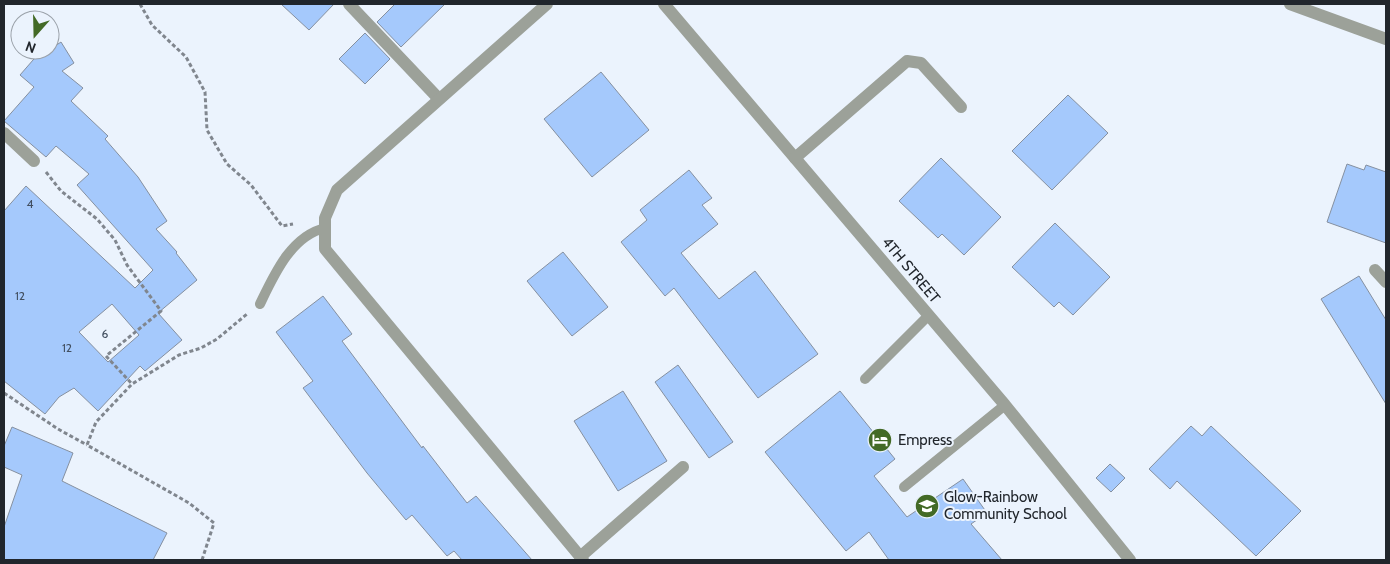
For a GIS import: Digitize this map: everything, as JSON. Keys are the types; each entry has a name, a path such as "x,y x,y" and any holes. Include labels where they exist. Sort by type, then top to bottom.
{"street":[{"path":"349,4 439,99"},
{"path":"547,4 337,190 325,224 325,249 582,559 683,467"},
{"name":"4TH STREET","path":"664,4 1005,405 1130,560"},
{"path":"1290,4 1386,39"},
{"path":"795,158 908,61 921,63 961,107"},
{"path":"4,134 34,161"},
{"path":"1375,270 1386,282"}],"lane":[{"path":"260,304 278,268 289,253 311,232 325,224"},
{"path":"865,379 928,316"},
{"path":"904,487 1005,405"}],"path":[{"path":"140,4 152,25 186,57 204,92 207,130 227,164 251,185 282,226 325,224"},
{"path":"34,161 61,191 97,219 114,240 127,265 161,310 106,356 132,384"},
{"path":"87,444 96,422 132,384 179,355 201,348 217,339 260,304"},
{"path":"4,393 58,429 169,490 214,522 202,560"}],"building":[{"path":"281,4 334,4 309,30"},
{"path":"395,4 445,4 401,47 377,22"},
{"path":"365,33 390,59 365,84 339,59"},
{"path":"61,42 74,63 62,71 83,88 71,101 108,136 105,139 138,177 167,221 156,229 177,252 197,280 158,313 182,340 145,371 140,366 98,411 74,388 59,397 45,414 4,381 4,211 26,186 135,288 153,270 77,185 89,174 56,146 46,157 4,121 34,87 20,75 33,60 60,60","holes":["112,304 139,335 108,362 79,332"]},
{"path":"601,72 649,130 592,177 544,119"},
{"path":"1068,95 1108,133 1052,190 1012,151"},
{"path":"941,158 1001,217 964,255 942,234 938,238 899,201"},
{"path":"1347,164 1364,170 1366,165 1386,172 1386,243 1327,222"},
{"path":"689,170 712,198 702,205 718,224 681,253 719,299 755,271 818,354 758,398 674,288 665,296 621,242 647,220 640,210"},
{"path":"1055,223 1110,277 1073,315 1059,302 1054,307 1012,267"},
{"path":"563,252 608,307 572,336 527,281"},
{"path":"1359,276 1386,320 1386,404 1321,299"},
{"path":"323,296 352,334 342,341 422,448 423,446 467,503 476,496 532,560 462,560 454,551 447,556 412,515 406,520 367,473 303,388 313,381 276,332"},
{"path":"678,365 733,442 709,458 655,382"},
{"path":"623,391 667,461 618,491 574,421"},
{"path":"840,391 895,459 874,476 907,517 963,479 987,513 971,524 1002,560 889,560 869,532 846,551 765,452"},
{"path":"1191,426 1202,436 1211,426 1301,511 1256,556 1177,481 1170,489 1149,469"},
{"path":"12,427 73,453 62,481 167,533 153,560 4,560 4,527 22,475 4,467 4,446"},
{"path":"1110,464 1125,478 1111,492 1096,478"}],"place":[{"name":"Empress","path":"880,440"},
{"name":"Glow-Rainbow Community School","path":"927,506"}]}
